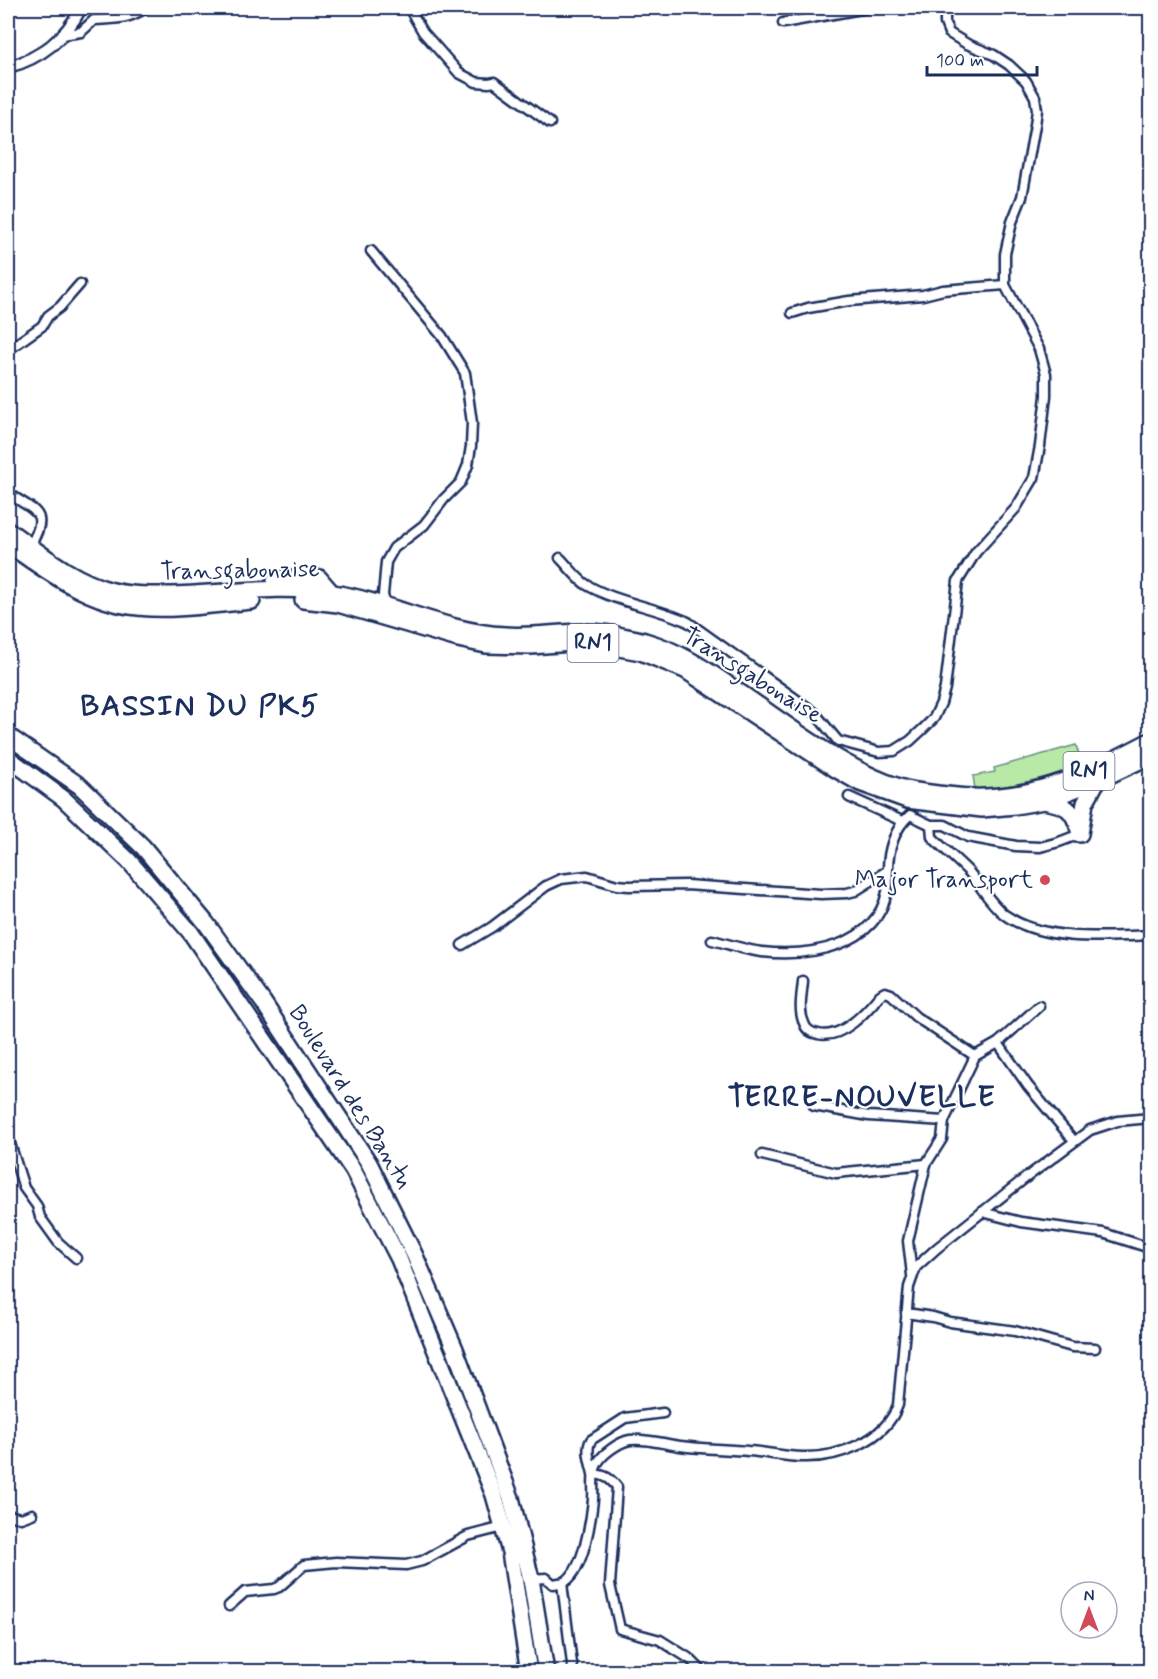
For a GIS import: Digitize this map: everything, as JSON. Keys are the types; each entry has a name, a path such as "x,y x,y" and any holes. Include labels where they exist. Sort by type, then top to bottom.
{"highway":[{"name":"Transgabonaise","path":"8,530 61,567 112,591 157,595 283,589 331,592 456,628 479,632 520,636 604,633 666,648 705,668 833,746 864,773 902,788 951,796 1024,794 1054,786 1114,760 1150,741"},
{"name":"Transgabonaise","path":"8,544 70,585 92,595 135,607 160,609 287,599 314,601 338,604 486,645 531,646 586,642 641,652 685,670 834,768 876,790 907,800 982,809 1044,801 1097,781 1150,756"},
{"name":"Boulevard des Bantu","path":"8,736 80,786 143,847 206,923 263,1002 369,1163 416,1256 455,1349 511,1498 531,1579 546,1671"},
{"name":"Boulevard des Bantu","path":"8,758 64,799 129,861 191,933 353,1170 399,1259 494,1496 503,1527 519,1606 529,1671"},
{"path":"1080,834 1085,803 1097,781"},
{"path":"1044,801 1057,803 1069,809 1076,817 1080,834"}],"street":[{"path":"8,67 29,61 46,51 62,35 81,8"},
{"path":"62,35 81,32 94,20 126,18 146,8"},
{"path":"409,8 423,32 459,73 476,82 494,82 550,123"},
{"path":"783,23 867,8"},
{"path":"560,558 586,585 627,601 671,614 697,629 814,712 833,746 879,752 894,751 910,741 934,718 945,688 958,581 967,564 987,538 1016,508 1034,478 1046,396 1046,374 1039,349 1005,285 1005,254 1012,222 1022,197 1037,110 1035,97 1026,81 1009,65 949,33 945,23 945,8"},
{"path":"371,251 442,336 465,374 472,423 468,465 461,482 424,525 394,548 386,562 383,595 386,606"},
{"path":"8,350 42,326 48,315 60,307 80,284"},
{"path":"792,313 849,301 1005,285"},
{"path":"8,493 39,516 40,528 30,546"},
{"path":"849,797 902,821"},
{"path":"712,940 760,952 798,953 825,949 847,940 874,922 887,893 887,871 891,846 902,821 910,815 931,825 945,825 978,840 1016,846 1040,847 1080,834"},
{"path":"931,825 932,837 970,873 1000,910 1015,920 1032,927 1072,936 1150,935"},
{"path":"462,945 492,927 546,886 561,879 587,876 629,886 686,885 821,894 855,891 887,871"},
{"path":"803,981 801,1013 804,1024 813,1033 823,1036 833,1035 847,1027 885,992 891,994 916,1017 975,1056"},
{"path":"593,1474 598,1461 614,1448 628,1441 644,1440 690,1447 800,1457 842,1451 855,1446 887,1425 896,1411 900,1390 906,1313 912,1275 908,1241 926,1164 942,1139 944,1121 975,1056 998,1043 1039,1006"},
{"path":"998,1043 1028,1086 1074,1141"},
{"path":"814,1106 868,1116 944,1121"},
{"path":"912,1275 924,1259 1074,1141 1090,1131 1118,1120 1150,1118"},
{"path":"8,1137 24,1188 37,1206 40,1217 58,1242 76,1258"},
{"path":"762,1155 836,1173 926,1164"},
{"path":"982,1212 1021,1222 1103,1233 1150,1248"},
{"path":"906,1313 950,1322 1015,1330 1072,1347 1095,1348"},
{"path":"531,1579 546,1578 553,1584 567,1580 574,1572 590,1522 593,1474 588,1445 591,1440 625,1418 663,1413"},
{"path":"593,1474 610,1478 617,1487 610,1585 620,1629 660,1640 690,1659 703,1671"},
{"path":"8,1515 25,1518 32,1514"},
{"path":"229,1606 245,1592 279,1587 304,1565 336,1562 406,1565 422,1561 462,1539 503,1527"},
{"path":"562,1582 573,1671"}],"green space":[{"path":"1076,745 1082,765 1030,782 975,789 973,776 995,772 994,768"}],"place":[{"name":"Major Transport","path":"1045,880"}],"district":[{"name":"BASSIN DU PK5","path":"200,706"},
{"name":"TERRE-NOUVELLE","path":"862,1097"}]}
